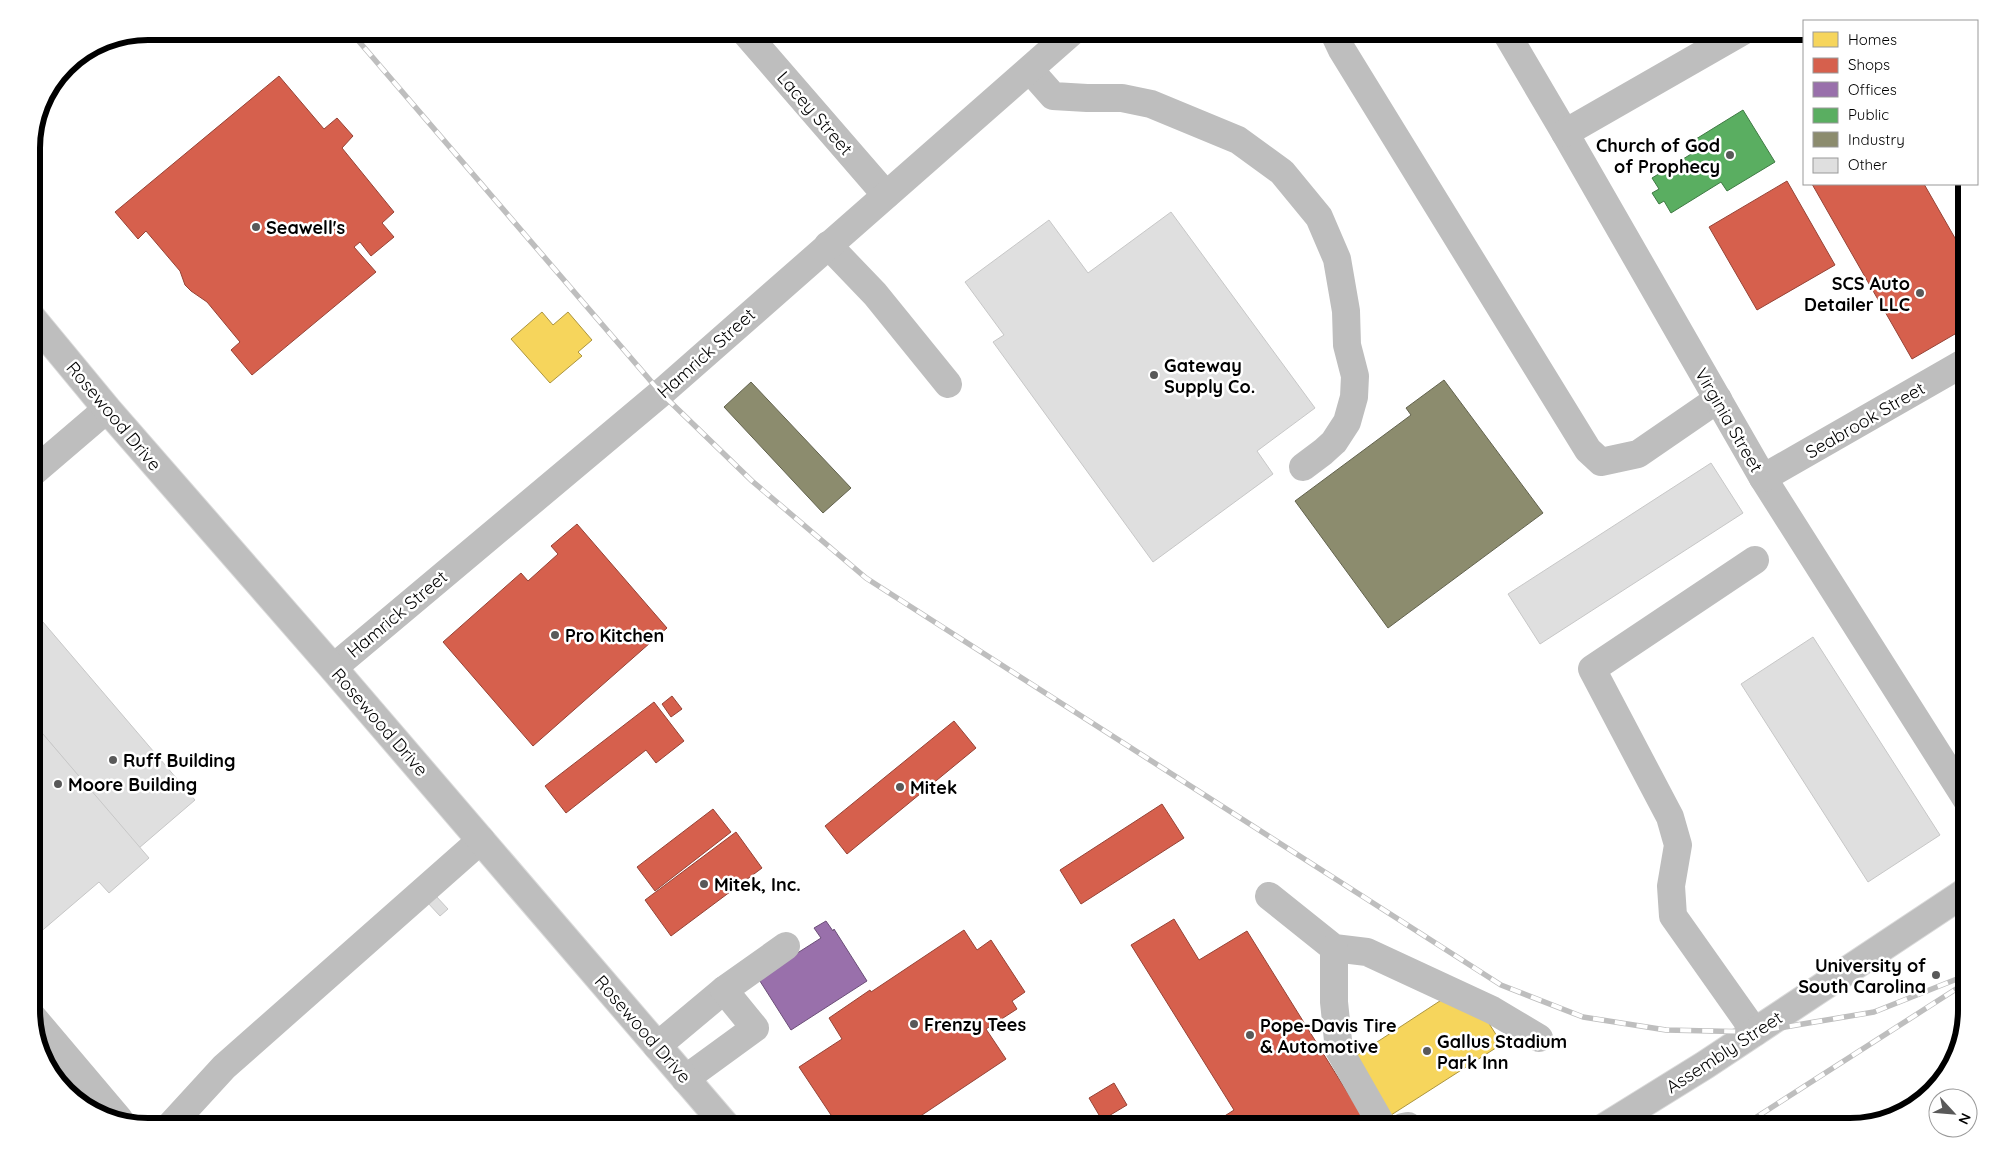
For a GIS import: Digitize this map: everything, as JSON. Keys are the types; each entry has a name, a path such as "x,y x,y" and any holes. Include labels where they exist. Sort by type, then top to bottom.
{"street":[{"name":"Lacey Street","path":"752,40 886,195"},
{"name":"Hamrick Street","path":"333,668 661,393 1063,40"},
{"path":"1338,40 1342,50 1588,450 1601,462 1638,454 1718,399"},
{"name":"Virginia Street","path":"1510,40 1763,478 1958,786"},
{"path":"1565,133 1727,40"},
{"path":"1030,70 1053,96 1122,98 1142,102 1238,140 1282,172 1319,217 1337,259 1346,312 1347,345 1355,376 1354,397 1347,422 1334,442 1303,467"},
{"path":"828,245 875,294 948,384"},
{"name":"Rosewood Drive","path":"40,327 107,409 333,668 719,1118"},
{"name":"Seabrook Street","path":"1763,478 1958,366"},
{"path":"40,467 107,409"},
{"path":"1755,560 1592,669 1670,817 1678,845 1671,886 1673,916 1755,1032"},
{"path":"176,1118 188,1103 224,1067 481,840"},
{"path":"1269,896 1334,948 1367,952 1492,1010 1540,1038"},
{"name":"Assembly Street","path":"1620,1118 1705,1065 1958,897"},
{"path":"657,1046 724,990 786,946"},
{"path":"1334,948 1334,1002 1339,1050 1392,1118"},
{"path":"685,1079 755,1028 724,990"},
{"path":"42,1026 113,1112"}],"building: Homes":[{"path":"542,312 553,325 568,312 592,340 578,352 582,356 550,383 511,339"},
{"name":"Gallus Stadium Park Inn","path":"1446,997 1483,1014 1502,1044 1388,1117 1351,1059"}],"building: Shops":[{"name":"Seawell's","path":"279,76 324,129 337,118 353,136 342,148 394,212 382,223 394,237 371,256 360,242 354,247 376,272 252,375 231,350 240,342 207,302 185,285 180,271 146,231 138,239 115,212"},
{"path":"1787,181 1835,265 1757,310 1709,227"},
{"name":"SCS Auto Detailer LLC","path":"1813,185 1925,185 1958,243 1958,332 1912,359"},
{"name":"Pro Kitchen","path":"577,524 667,628 533,746 443,642 521,573 528,581 558,554 551,546"},
{"path":"672,696 682,709 671,717 662,704"},
{"path":"654,702 684,741 656,763 646,750 566,813 545,786"},
{"name":"Mitek","path":"954,721 976,748 847,854 825,826"},
{"path":"1162,804 1184,838 1081,904 1060,870"},
{"path":"713,809 731,832 655,891 637,867"},
{"name":"Mitek, Inc.","path":"736,832 762,868 671,936 645,900"},
{"name":"Pope-Davis Tire & Automotive","path":"1174,919 1199,960 1247,931 1363,1118 1224,1118 1234,1110 1131,945"},
{"name":"Frenzy Tees","path":"964,930 977,950 991,940 1025,992 1012,1001 1017,1009 986,1029 1006,1059 918,1118 833,1118 799,1067 842,1039 829,1018 870,990 871,992"},
{"path":"1114,1083 1127,1105 1105,1118 1101,1118 1089,1098"}],"building: Offices":[{"path":"826,921 833,931 834,929 867,981 791,1030 758,978 821,938 814,928"}],"building: Public":[{"name":"Church of God of Prophecy","path":"1743,110 1775,162 1727,191 1721,182 1671,213 1664,201 1659,204 1652,193 1659,189 1652,178 1701,148 1696,139"}],"building: Industry":[{"path":"1444,380 1543,513 1388,628 1295,501 1411,415 1406,408"},
{"path":"751,382 851,488 823,513 724,407"}],"building: Other":[{"name":"Gateway Supply Co.","path":"1171,212 1315,408 1257,451 1273,474 1153,562 993,342 1004,335 965,282 1049,220 1088,273"},
{"path":"1711,463 1743,513 1540,644 1508,594"},
{"name":"Ruff Building","path":"40,619 195,800 139,848 40,731"},
{"path":"1813,637 1940,835 1868,882 1741,684"},
{"name":"Moore Building","path":"40,731 149,858 109,893 99,882 40,932"},
{"path":"435,895 448,909 440,916 427,902"}],"railway":[{"path":"358,40 661,393 752,481 866,578 1501,985 1583,1017 1666,1030 1755,1032 1874,1012 1958,979"},
{"path":"1755,1118 1958,988"}],"place":[{"name":"Church of God of Prophecy","path":"1730,155"},
{"name":"Seawell's","path":"256,227"},
{"name":"SCS Auto Detailer LLC","path":"1920,293"},
{"name":"Gateway Supply Co.","path":"1154,375"},
{"name":"Pro Kitchen","path":"555,635"},
{"name":"Ruff Building","path":"113,760"},
{"name":"Moore Building","path":"58,784"},
{"name":"Mitek","path":"900,787"},
{"name":"Mitek, Inc.","path":"704,884"},
{"name":"University of South Carolina","path":"1936,975"},
{"name":"Frenzy Tees","path":"914,1024"},
{"name":"Pope-Davis Tire & Automotive","path":"1250,1035"},
{"name":"Gallus Stadium Park Inn","path":"1427,1051"}]}
